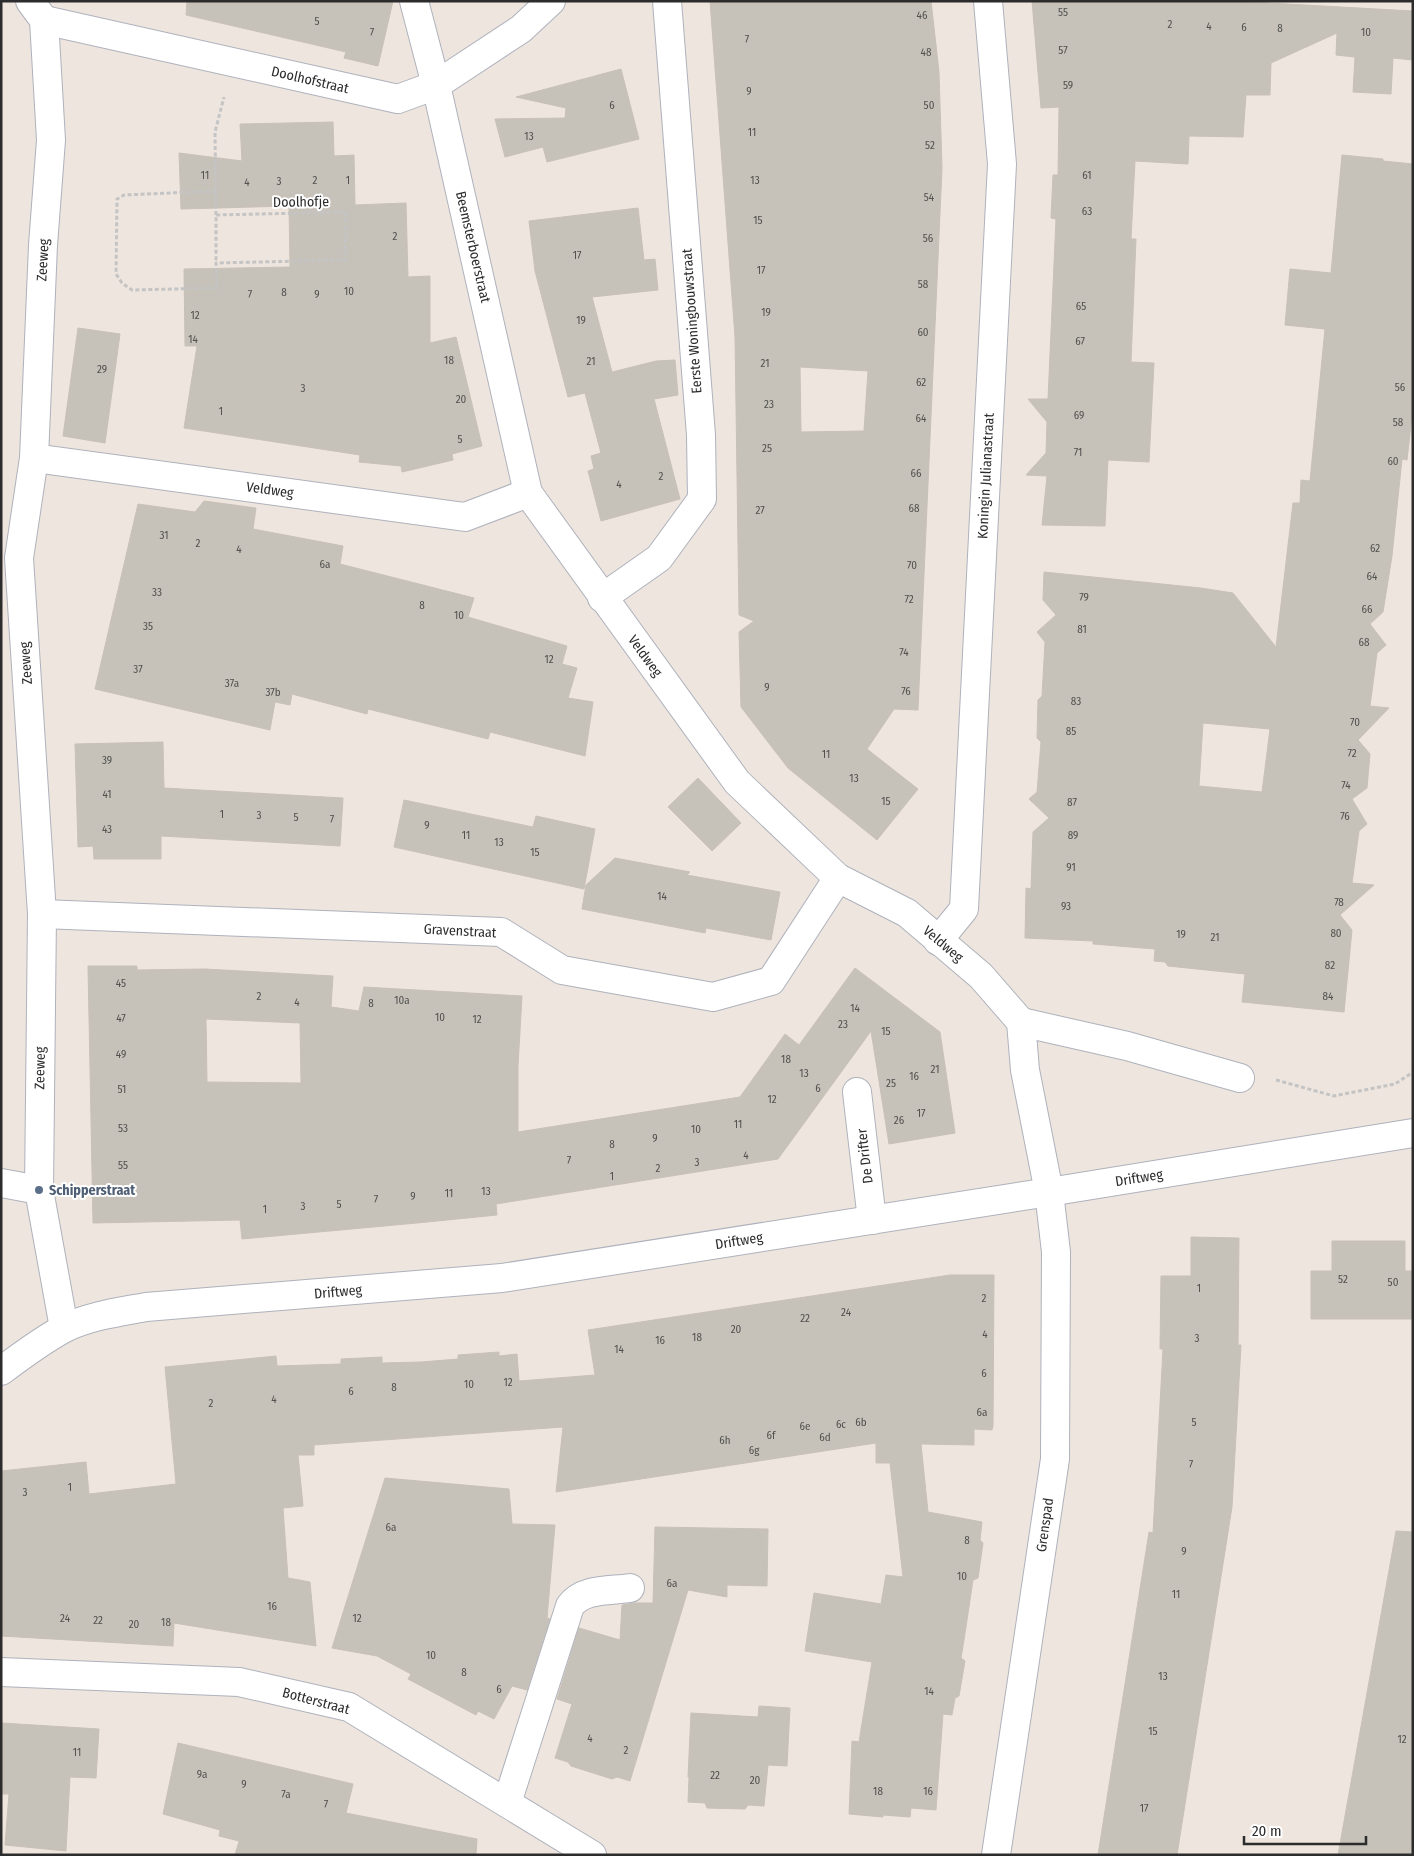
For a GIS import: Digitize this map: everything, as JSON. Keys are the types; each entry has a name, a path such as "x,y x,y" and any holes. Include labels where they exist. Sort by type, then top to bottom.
{"street":[{"name":"Beemsterboerstraat","path":"414,1 436,85 528,493"},
{"name":"Doolhofstraat","path":"37,11 233,63 398,100 436,85 521,29 551,1"},
{"name":"Eerste Woningbouwstraat","path":"602,598 659,558 702,499 701,435 667,1"},
{"name":"Koningin Julianastraat","path":"938,941 964,909 1002,164 988,1"},
{"name":"Zeeweg","path":"37,11 51,140 43,245 34,458 19,558 42,914 39,1190 64,1328"},
{"name":"Veldweg","path":"34,458 465,517 528,493 602,598 737,782 838,878 907,913 981,976 1021,1022"},
{"name":"Gravenstraat","path":"42,914 501,932 562,970 712,997 771,981 838,878"},
{"path":"1049,1192 1026,1070 1021,1022 1127,1046 1240,1078"},
{"name":"De Drifter","path":"858,1092 872,1220"},
{"name":"Driftweg","path":"1,1371 64,1328 104,1315 146,1307 502,1278 1049,1192 1412,1129"},
{"path":"1,1184 39,1190"},
{"name":"Grenspad","path":"996,1855 1055,1459 1056,1252 1049,1192"},
{"path":"507,1803 570,1606 575,1599 588,1593 630,1588"},
{"name":"Botterstraat","path":"1,1672 239,1682 349,1707 592,1855"}],"path":[{"path":"216,191 124,194 117,199 116,274 122,283 132,290 217,288 216,263 216,191 215,132 233,63"},
{"name":"Doolhofje","path":"216,215 346,212 345,260 216,263"},
{"path":"1240,1078 1260,1075 1334,1096 1395,1084 1413,1072"}],"building":[{"path":"187,1 393,1 378,66 344,58 346,52 186,15"},
{"path":"710,1 931,1 939,72 942,168 918,710 894,709 867,749 918,789 877,840 788,768 741,707 739,632 754,621 739,615 735,337","holes":["800,367 868,371 864,431 801,432"]},
{"path":"1032,1 1233,1 1413,11 1413,60 1393,58 1391,94 1353,92 1355,57 1336,55 1337,33 1271,63 1270,95 1246,95 1243,137 1189,136 1188,164 1135,161 1131,239 1136,239 1131,362 1154,363 1149,462 1108,460 1105,526 1042,525 1047,476 1026,475 1046,453 1047,422 1028,399 1048,399 1056,219 1051,218 1053,175 1058,175 1059,107 1041,108"},
{"path":"621,69 639,139 547,162 543,147 505,157 495,119 565,118 566,108 516,97"},
{"path":"333,122 334,156 354,155 355,205 406,203 408,277 430,276 430,343 456,337 482,446 452,454 453,460 402,472 401,466 359,462 360,455 184,428 197,346 185,346 184,269 290,267 289,206 181,209 179,153 242,161 240,124"},
{"path":"1342,155 1413,164 1413,400 1411,424 1407,460 1402,459 1392,556 1383,612 1370,624 1386,645 1377,653 1370,706 1389,708 1358,740 1370,754 1367,788 1352,799 1367,824 1359,831 1352,883 1374,885 1340,915 1352,930 1344,1012 1242,1002 1245,974 1168,966 1165,962 1154,961 1155,949 1093,944 1093,941 1025,938 1026,888 1031,889 1033,832 1049,818 1029,799 1037,792 1041,742 1037,738 1038,700 1042,696 1045,642 1037,632 1056,615 1043,600 1044,572 1233,593 1276,647 1293,503 1300,503 1301,480 1310,481 1325,329 1285,325 1290,269 1331,273","holes":["1203,723 1270,729 1262,792 1199,786"]},
{"path":"638,208 644,260 655,259 658,290 592,297 612,372 656,361 675,360 678,395 654,399 680,499 601,521 588,471 594,469 591,456 601,453 585,393 568,397 535,271 529,221"},
{"path":"78,328 120,334 105,443 63,436"},
{"path":"204,501 256,508 253,529 343,546 340,564 474,598 468,617 567,646 562,664 577,668 568,698 593,702 585,756 490,732 488,739 368,709 367,714 292,694 290,705 275,702 270,730 95,689 138,504 195,512"},
{"path":"163,742 164,788 343,798 340,846 161,836 161,859 94,859 93,846 78,847 75,744"},
{"path":"698,778 741,823 712,851 668,807"},
{"path":"404,800 533,827 536,816 595,829 584,889 394,847"},
{"path":"615,858 690,872 687,875 780,892 771,940 706,928 705,933 582,909 586,885"},
{"path":"88,966 137,966 137,970 205,969 333,976 331,1007 359,1011 364,987 522,996 518,1066 518,1132 740,1097 785,1034 799,1045 855,968 940,1032 955,1133 889,1144 871,1031 778,1159 496,1204 497,1215 417,1223 242,1239 240,1220 93,1223","holes":["206,1019 300,1023 301,1083 207,1082"]},
{"path":"1191,1237 1239,1238 1238,1345 1241,1345 1232,1507 1177,1855 1098,1855 1149,1532 1153,1533 1163,1349 1160,1349 1161,1276 1191,1276"},
{"path":"1332,1241 1405,1241 1405,1271 1413,1271 1413,1319 1311,1319 1311,1271 1332,1271"},
{"path":"950,1275 994,1275 993,1426 992,1430 974,1429 974,1445 921,1444 928,1512 982,1522 980,1540 983,1543 978,1578 973,1580 961,1658 965,1661 959,1696 955,1698 952,1715 943,1714 936,1810 911,1808 910,1817 849,1814 852,1741 859,1742 872,1662 805,1651 814,1593 881,1604 886,1575 903,1577 890,1463 876,1463 876,1443 556,1492 563,1427 314,1445 314,1455 298,1455 303,1506 283,1508 288,1578 310,1582 316,1646 174,1623 173,1646 1,1636 1,1471 86,1462 89,1494 176,1484 165,1367 276,1356 277,1366 341,1364 341,1359 382,1357 382,1363 421,1362 458,1359 458,1355 499,1352 499,1356 517,1354 519,1381 595,1375 588,1330"},
{"path":"385,1478 509,1489 512,1524 555,1525 547,1618 550,1619 527,1690 512,1686 494,1719 478,1711 476,1715 408,1679 411,1674 377,1656 332,1648"},
{"path":"655,1527 768,1529 767,1586 727,1585 727,1597 688,1590 630,1781 617,1777 612,1779 571,1766 568,1762 555,1758 572,1704 557,1699 579,1628 620,1640 622,1605 653,1603"},
{"path":"1396,1531 1413,1532 1413,1855 1338,1855"},
{"path":"759,1706 790,1708 787,1766 768,1765 764,1806 748,1805 745,1809 707,1808 705,1803 688,1802 691,1713 758,1717"},
{"path":"1,1723 99,1729 96,1778 70,1777 66,1851 5,1845 9,1794 1,1794"},
{"path":"178,1743 353,1784 346,1813 477,1839 476,1855 235,1855 239,1841 219,1836 220,1830 163,1814"}],"place":[{"name":"Schipperstraat","path":"39,1190"}]}
